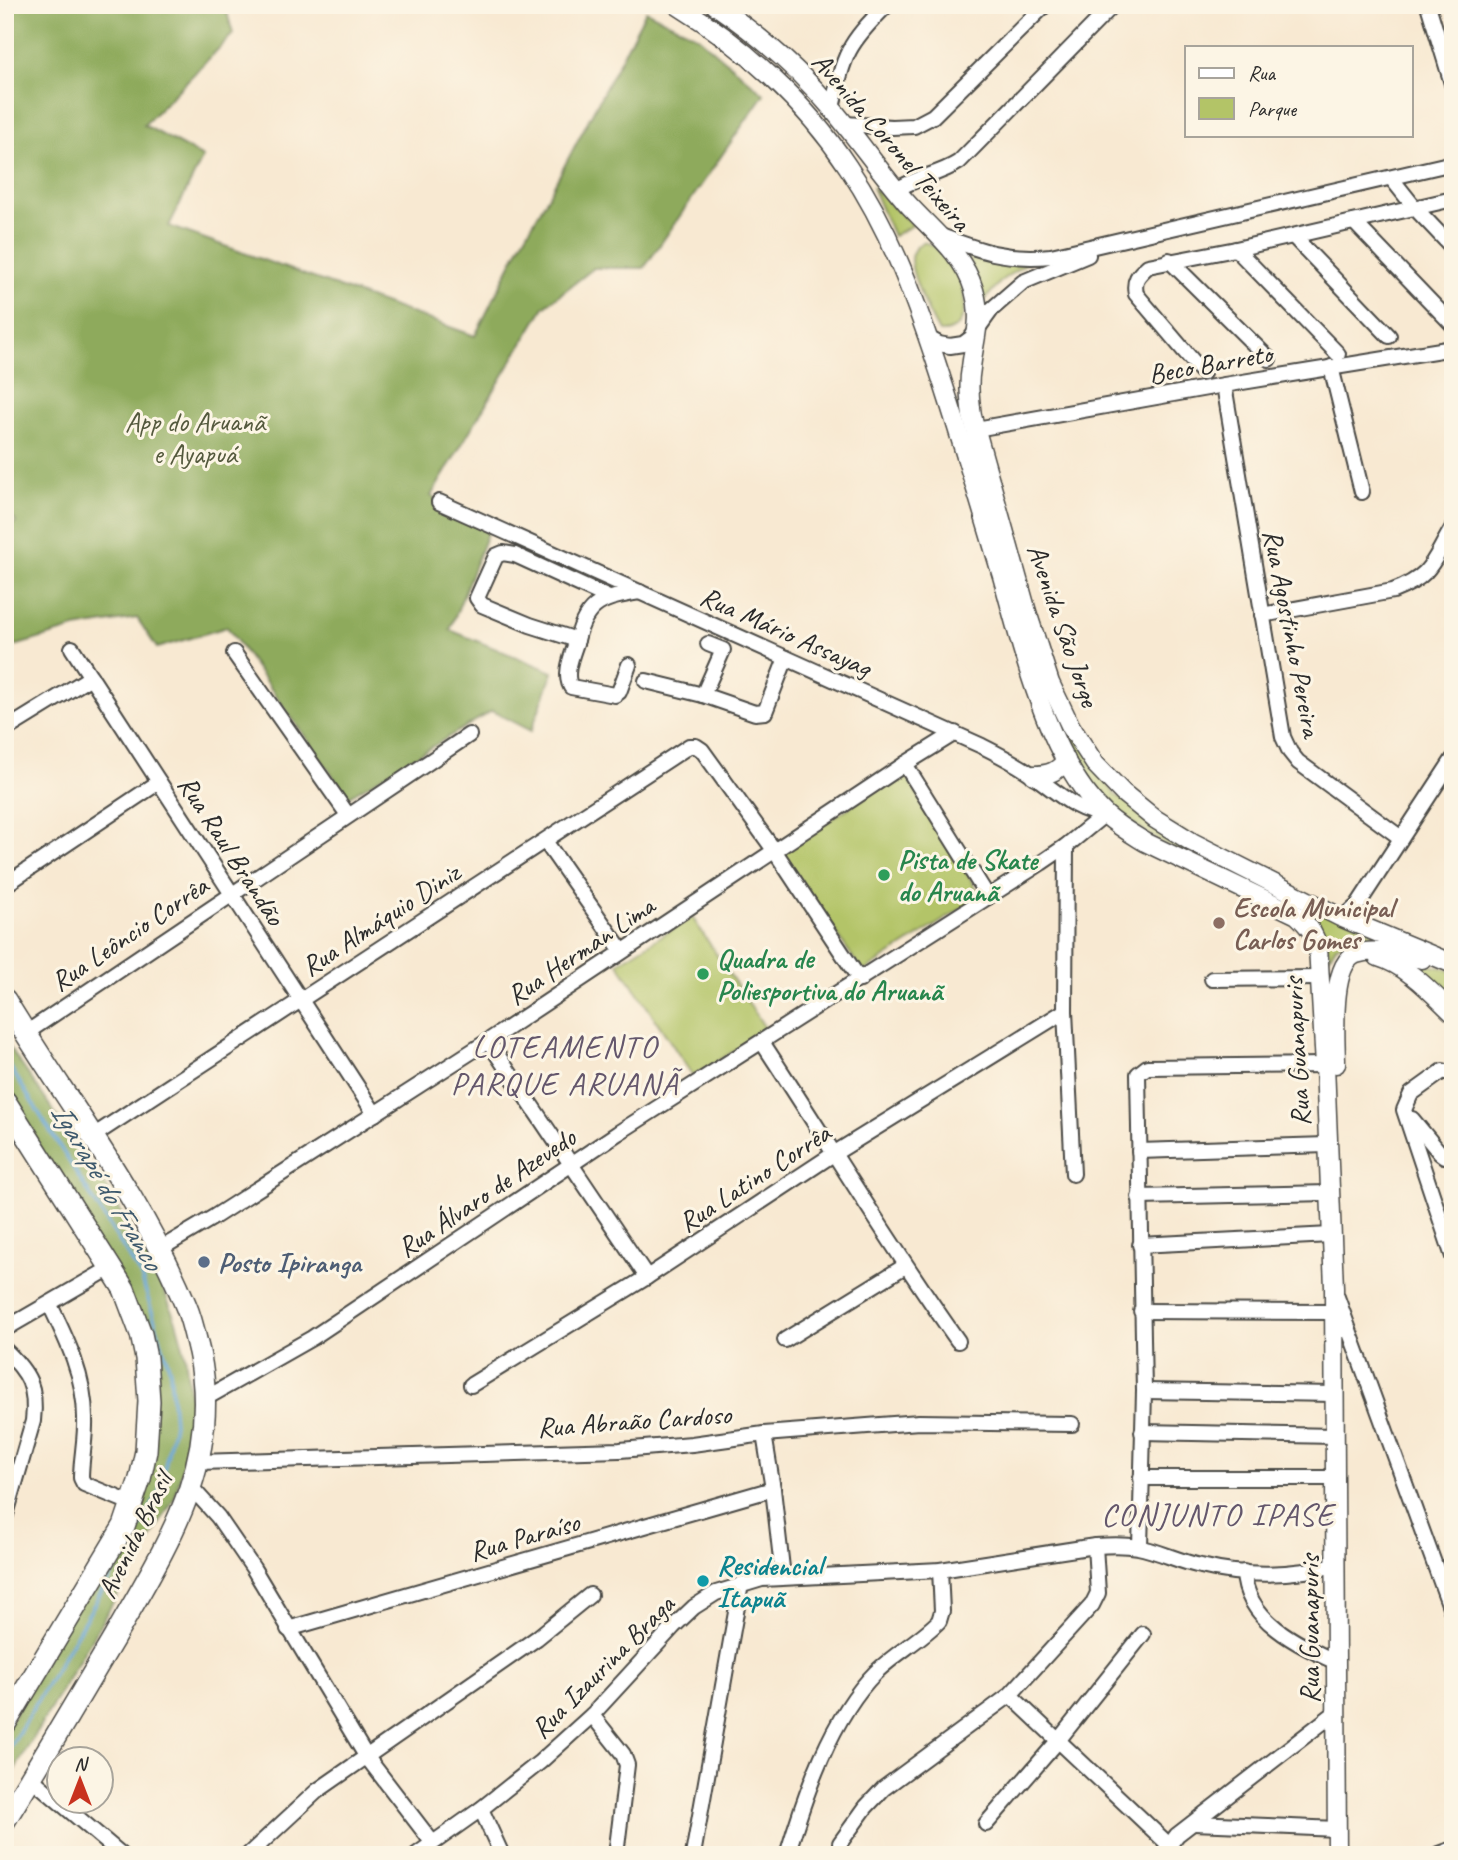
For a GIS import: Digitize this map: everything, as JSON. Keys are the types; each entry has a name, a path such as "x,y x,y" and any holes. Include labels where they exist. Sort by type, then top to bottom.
{"highway":[{"name":"Avenida Brasil","path":"5,1820 168,1544 198,1462 206,1398 203,1371 187,1308 160,1249 93,1136 13,1017"},
{"name":"Avenida Brasil","path":"5,1101 112,1267 133,1311 149,1380 146,1451 133,1504 112,1549 5,1724"}],"main road":[{"name":"Avenida Coronel Teixeira","path":"677,5 738,47 769,75 829,140 864,193 891,244 928,338"},
{"name":"Avenida Coronel Teixeira","path":"715,5 770,46 832,108 900,194 954,252 968,273 977,302 977,335"},
{"name":"Avenida São Jorge","path":"977,335 969,385 975,429 1050,683 1071,727 1095,764 1144,810 1192,842 1340,917 1452,964"},
{"name":"Avenida São Jorge","path":"928,338 959,429 1035,684 1066,760 1105,814 1145,842 1297,915"},
{"path":"1034,775 1052,772 1060,768 1066,760"},
{"name":"Rua Guanapuris","path":"1297,915 1315,935 1318,947 1325,1065 1334,1288 1337,1855"},
{"name":"Avenida São Jorge","path":"1365,953 1382,952 1452,964"},
{"path":"1365,953 1388,960 1423,985 1453,1013"},
{"name":"Rua Guanapuris","path":"1331,1235 1336,1193 1338,985 1341,971 1348,961 1355,955 1365,953"}],"street":[{"path":"832,108 845,55 861,31 887,5"},
{"path":"845,124 914,126 933,116 1045,5"},
{"path":"900,194 924,178 959,162 1113,5"},
{"path":"1428,5 1453,87"},
{"path":"937,235 986,253 1030,258 1051,256 1453,163"},
{"path":"1392,179 1453,248"},
{"path":"1203,373 1136,294 1134,285 1138,275 1148,266 1294,237 1453,199"},
{"path":"1354,222 1453,325"},
{"path":"1294,237 1389,336"},
{"path":"928,338 950,346 963,344 977,335 992,309 1023,282 1122,241"},
{"path":"1236,249 1335,360 1362,492"},
{"path":"1169,260 1269,359"},
{"name":"Beco Barreto","path":"975,429 1224,385 1335,360 1453,348"},
{"name":"Rua Agostinho Pereira","path":"1224,385 1281,728 1290,752 1298,762 1401,838"},
{"name":"Rua Mário Assayag","path":"439,502 955,733 1006,758 1088,812 1105,814"},
{"path":"1262,615 1394,591 1412,583 1436,561 1453,527"},
{"path":"576,640 530,625 478,602 478,593 496,556 503,553 515,555 608,598"},
{"path":"629,665 619,692 615,695 571,687 568,681 576,640 592,607 608,598 640,592"},
{"path":"703,695 723,650 708,644"},
{"name":"Rua Raul Brandão","path":"72,648 375,1114"},
{"path":"234,653 348,815"},
{"path":"646,681 703,695 755,713 765,712 786,658"},
{"path":"5,730 91,677"},
{"name":"Rua Herman Lima","path":"160,1249 488,1041 955,733"},
{"name":"Rua Leôncio Corrêa","path":"13,1017 231,894 468,735"},
{"name":"Rua Almáquio Diniz","path":"93,1136 689,746 702,750 774,850"},
{"path":"1340,917 1353,912 1453,759"},
{"path":"905,764 988,897"},
{"path":"5,885 159,782"},
{"name":"Rua Álvaro de Azevedo","path":"206,1398 312,1338 618,1133 1066,846 1105,814"},
{"path":"544,841 622,951"},
{"path":"1066,846 1065,1011 1073,1174"},
{"path":"774,850 860,980"},
{"path":"1212,979 1320,978"},
{"name":"Rua Latino Corrêa","path":"471,1385 647,1277 835,1153 1065,1011"},
{"path":"488,1041 647,1277"},
{"path":"762,1042 905,1266 958,1341"},
{"path":"1140,1547 1144,1391 1138,1074 1147,1067 1325,1065"},
{"path":"1453,1074 1443,1071 1411,1094 1404,1110 1453,1257"},
{"path":"1404,1110 1440,1153 1444,1156 1453,1153"},
{"path":"1139,1151 1327,1145"},
{"path":"1139,1197 1329,1193"},
{"path":"1140,1245 1331,1235"},
{"path":"785,1340 905,1266"},
{"path":"5,1329 112,1267"},
{"path":"1334,1288 1453,1615"},
{"path":"50,1305 69,1343 82,1385 85,1417 81,1478 84,1484 133,1504"},
{"path":"1141,1311 1334,1312"},
{"path":"5,1350 22,1366 34,1394 33,1421 12,1472 5,1518"},
{"path":"1144,1391 1334,1394"},
{"name":"Rua Abraão Cardoso","path":"198,1462 620,1450 764,1434 919,1422 1072,1424"},
{"path":"1142,1432 1335,1436"},
{"path":"764,1434 783,1577"},
{"path":"1141,1478 1335,1478"},
{"path":"191,1487 219,1517 366,1756 432,1842"},
{"name":"Rua Paraíso","path":"288,1629 773,1489"},
{"name":"Rua Izaurina Braga","path":"416,1855 481,1809 540,1762 592,1715 694,1607 716,1593 741,1584 783,1577 940,1570 1095,1546 1119,1545 1140,1547 1200,1566 1244,1572 1299,1572 1335,1565"},
{"path":"840,1843 866,1807 884,1788 1010,1695 1096,1600 1098,1593 1095,1546"},
{"path":"787,1855 806,1792 849,1708 876,1672 939,1621 942,1611 940,1570"},
{"path":"1244,1572 1247,1591 1266,1620 1299,1645 1336,1662"},
{"path":"693,1855 741,1584"},
{"path":"248,1855 317,1791 537,1638 590,1595"},
{"path":"986,1824 1057,1742 1143,1634"},
{"path":"1010,1695 1166,1850 1177,1835 1336,1712"},
{"path":"592,1715 624,1754 627,1765 616,1855"},
{"path":"31,1778 122,1855"},
{"path":"481,1809 502,1855"},
{"path":"1194,1823 1337,1829"},
{"path":"1437,1855 1453,1849"}],"green space":[{"name":"App do Aruanã e Ayapuá","path":"5,5 225,5 233,34 144,125 203,157 169,226 475,336 521,244 646,11 697,36 764,94 644,268 594,268 544,307 431,496 488,531 450,630 553,672 531,731 492,711 348,797 227,627 157,648 137,618 75,628 5,649 5,530 16,522 5,505"},
{"path":"872,187 913,225 893,236"},
{"path":"923,242 938,249 958,275 964,307 961,320 953,329 939,332 916,281 912,254"},
{"path":"967,254 995,262 1028,262 1002,280 981,304"},
{"path":"1049,695 1115,795 1409,951 1346,940 1336,946 1330,956 1325,936 1309,916 1202,865 1135,825 1106,800 1080,770 1056,727 1045,696"},
{"path":"904,772 981,896 863,972 780,852"},
{"path":"692,917 767,1031 693,1076 618,963"},
{"path":"1389,957 1453,972 1453,1002"},
{"path":"5,1041 110,1192 161,1283 185,1354 191,1407 184,1459 175,1497 5,1786 5,1731 144,1485 149,1350 5,1091"}],"waterway":[{"name":"Igarapé do Franco","path":"5,1059 141,1276 170,1370 174,1424 159,1494 5,1756"}],"place":[{"name":"Pista de Skate do Aruanã","path":"884,875"},
{"name":"Escola Municipal Carlos Gomes","path":"1219,923"},
{"name":"Quadra de Poliesportiva do Aruanã","path":"703,974"},
{"name":"Posto Ipiranga","path":"204,1262"},
{"name":"Residencial Itapuã","path":"703,1581"}],"district":[{"name":"LOTEAMENTO PARQUE ARUANÃ","path":"565,1064"},
{"name":"CONJUNTO IPASE","path":"1218,1514"}]}
